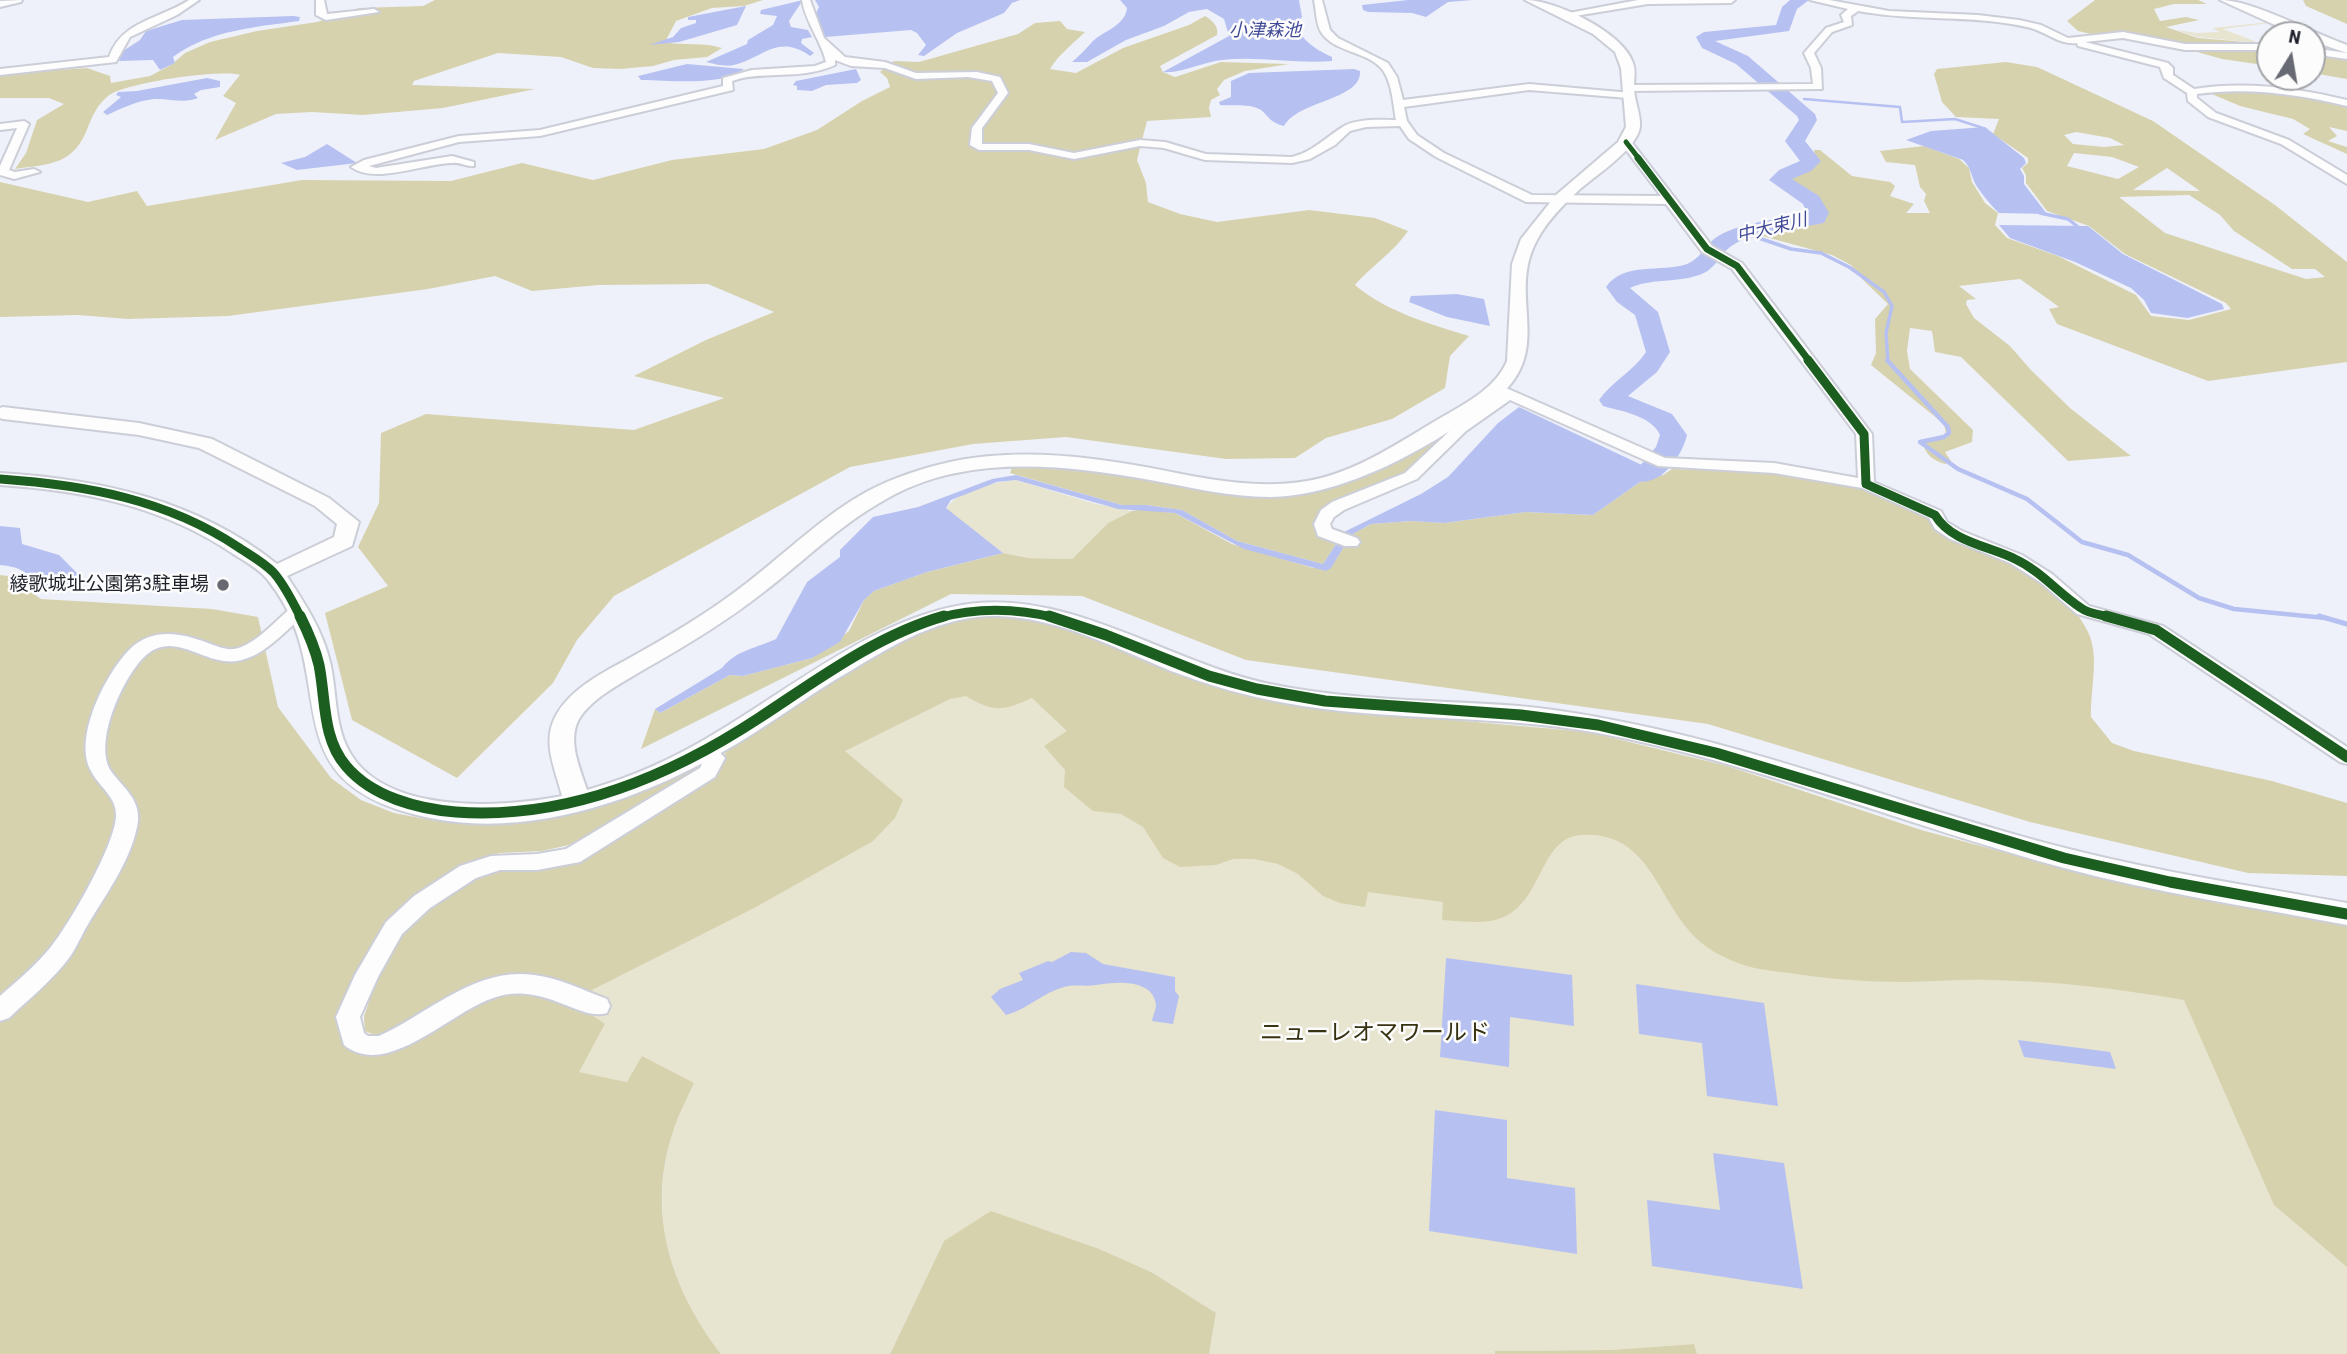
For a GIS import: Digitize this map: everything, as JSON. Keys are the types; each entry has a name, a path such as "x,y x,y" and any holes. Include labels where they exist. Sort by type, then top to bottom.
{"street":[{"path":"0,4 18,0"},
{"path":"0,72 113,60 115,51 132,28 167,17 195,0"},
{"path":"320,0 321,15 326,17 374,12"},
{"path":"470,164 452,159 386,170 368,171 357,167 459,139 501,134 532,134 569,127 646,106 729,88 727,80 745,73 785,74 817,69 831,63 828,50 810,21 806,0"},
{"path":"1318,0 1325,31 1335,40 1371,56 1384,65 1392,77 1403,123 1413,137 1423,144 1482,177 1530,199 1670,200"},
{"path":"1351,542 1329,535 1322,529 1327,514 1338,506 1412,476 1503,391 1516,363 1521,257 1538,223 1626,142 1635,124 1629,91 1628,64 1621,51 1605,37 1531,0"},
{"path":"1563,15 1649,1 1731,0"},
{"path":"1814,0 1915,16 1978,18 2038,27 2067,41 2164,65 2168,68 2168,76 2192,92 2228,87 2311,94"},
{"path":"2226,0 2275,21"},
{"path":"1399,104 1529,87 1629,91 1772,85 1818,86 1816,68 1809,53 1829,30 1849,23 1846,15 1860,6"},
{"path":"2067,41 2123,35 2185,47 2256,47"},
{"path":"2326,42 2347,50"},
{"path":"828,50 849,62 890,66 907,75 962,73 984,74 996,79 1003,93 977,128 976,145 986,148 1029,147 1074,156 1140,143 1172,146 1205,157 1292,160 1315,152 1346,129 1366,124 1403,123"},
{"path":"2326,53 2347,56"},
{"path":"2297,91 2347,103"},
{"path":"2192,92 2192,99 2212,115 2285,142 2347,180"},
{"path":"0,127 24,124 3,172 14,176 34,172"},
{"path":"1626,142 1713,251 1737,266 1864,435 1866,484"},
{"path":"577,802 562,755 562,733 568,715 580,702 598,688 704,625 766,580 858,505 904,481 976,462 1031,458 1092,464 1228,489 1310,486 1364,467 1503,391 1657,461 1774,468 1866,484 1935,515 1941,525 1956,535 2016,559 2046,578 2083,610 2156,630 2347,757"},
{"path":"3,413 139,429 205,443 322,502 348,522 344,541 275,573"},
{"path":"0,479 41,481 151,502 201,524 232,542 275,573 314,647 331,743 347,771 406,803 441,810 486,814 531,811 577,802 651,777 706,750 809,684 886,640 948,615 996,609 1028,612 1069,622 1207,675 1252,688 1348,703 1591,723 1731,758 2070,859 2347,914"},
{"path":"0,1011 58,956 109,871 127,818 120,790 100,770 94,744 104,710 121,673 139,652 155,642 172,639 233,656 247,652 296,612"},
{"path":"598,1006 523,983 486,989 381,1046 363,1046 353,1038 348,1017 367,975 394,928 422,902 468,872 499,862 537,862 572,856 708,772 715,758 706,750"}],"green space":[{"path":"2256,24 2223,29 2256,43 2198,37 2176,30 2219,32 2212,28"},
{"path":"1016,480 1092,503 1132,511 1108,523 1072,559 1029,558 1003,553 946,509 951,502 967,492"},
{"name":"ニューレオマワールド","path":"1202,681 1417,717 1588,732 1727,766 1921,830 2073,871 2221,904 2347,925 2347,1354 1697,1354 1693,1344 1610,1350 1495,1351 1495,1354 1209,1354 1216,1313 1153,1273 944,1241 890,1354 721,1354 688,1303 668,1249 663,1221 662,1192 666,1162 675,1126 694,1083 627,1082 578,1072 605,1024 371,1035 365,1031 364,1016 534,868 715,775 724,760 724,753 816,688"}],"shaded area":[{"path":"435,0 763,0 744,6 712,8 676,21 665,42 722,48 707,57 620,69 593,68 561,57 498,53 414,81 412,85 535,89 443,108 363,115 312,112 276,114 215,140 236,103 223,96 240,75 193,76 133,86 108,96 101,103 82,140 68,156 50,164 15,169 26,153 37,120 64,104 49,98 0,98 0,74 87,68 110,76 111,83 150,76 171,65 185,53 210,42 257,31 317,22 359,8 423,6"},
{"path":"2095,0 2198,0 2207,4 2174,4 2154,9 2160,21 2186,17 2199,20 2166,27 2198,38 2256,43 2256,64 2222,59 2137,35 2091,34 2078,31 2067,21"},
{"path":"2303,0 2347,0 2347,24 2306,6"},
{"path":"1205,16 1214,24 1217,35 1160,66 1163,72 1175,77 1221,62 1289,64 1245,71 1224,80 1217,89 1220,95 1211,100 1211,117 1147,121 1137,160 1146,183 1148,202 1180,214 1217,222 1309,210 1375,218 1408,231 1355,285 1395,310 1469,336 1450,356 1445,388 1392,419 1326,438 1295,458 1226,459 1066,437 973,444 850,467 614,596 577,640 553,683 457,778 352,720 325,613 388,586 358,547 379,503 381,433 426,414 634,430 724,398 634,376 706,340 774,312 708,284 599,285 532,291 495,276 428,289 228,316 128,319 78,315 0,317 0,182 88,202 137,191 147,206 302,180 451,181 522,163 593,180 672,160 764,149 817,130 862,101 890,87 887,78 880,72 894,61 919,62 1018,34 1035,23 1060,21 1067,29 1085,32 1061,54 1050,69 1076,73 1123,48 1189,25"},
{"path":"2326,53 2347,58 2347,79 2326,75"},
{"path":"2006,62 2037,67 2153,121 2275,205 2347,262 2347,362 2208,381 2057,324 2049,309 2059,307 2020,279 1959,286 1976,299 1967,300 1966,304 1974,318 2010,346 2070,408 2131,456 2068,461 1961,357 1935,352 1932,331 1910,328 1907,351 1910,369 1973,430 1972,442 1945,452 1951,461 1945,464 1933,458 1925,450 1922,441 1947,438 1944,424 1871,365 1876,353 1875,319 1888,304 1851,265 1832,255 1751,233 1821,218 1823,212 1816,200 1792,184 1792,178 1809,168 1815,160 1814,150 1820,150 1852,176 1890,182 1895,186 1890,196 1914,204 1906,213 1930,213 1924,201 1926,194 1920,187 1915,165 1886,162 1880,151 1924,146 1959,159 1969,168 1972,182 1985,203 1998,213 1995,225 2007,238 2058,256 2136,295 2151,316 2189,320 2231,309 2226,303 2125,254 2089,226 2047,211 2026,183 2022,168 2028,163 2028,158 1993,134 1999,119 1956,117 1942,102 1934,74 1937,69","holes":["2076,132 2110,138 2124,145 2104,147 2073,144 2064,135","2074,153 2112,157 2139,167 2118,179 2067,166","2167,168 2200,191 2133,190","2189,195 2220,215 2234,231 2292,269 2315,269 2325,277 2306,279 2165,233 2119,197"]},
{"path":"2237,89 2316,97 2347,105 2347,131 2329,127 2337,136 2328,141 2347,147 2347,154 2303,134 2310,129 2293,119 2240,106 2207,92"},
{"path":"1440,432 1448,436 1413,470 1354,495 1318,533 1321,538 1337,543 1323,564 1237,541 1182,510 1122,505 1010,473 1014,463 1070,466 1222,492 1290,495 1323,490 1356,480"},
{"path":"1672,469 1793,475 1863,487 1896,498 2030,574 2069,604 2088,632 2092,641 2094,663 2091,717 2112,743 2134,751 2272,781 2347,803 2347,876 2248,873 2030,822 1708,724 1246,660 1082,596 951,594 641,749 655,709 660,713 730,675 743,676 812,658 849,631 864,600 874,591 927,572 1003,553 1029,558 1072,559 1108,523 1132,511 1144,509 1175,513 1232,544 1313,568 1335,561 1351,535 1371,524 1411,521 1444,523 1526,512 1593,515 1640,482 1663,475"},
{"path":"0,575 8,576 41,599 212,609 258,617 278,707 331,778 361,800 394,813 436,821 481,822 697,764 700,768 697,771 569,845 542,851 500,853 462,866 411,898 382,926 337,1019 344,1044 357,1053 379,1054 490,996 522,990 577,1005 605,1024 579,1072 627,1082 642,1056 694,1083 675,1126 665,1162 663,1221 677,1277 703,1329 721,1354 0,1354"},
{"path":"994,614 1053,622 1202,681 1417,717 1588,732 1727,766 1921,830 2073,871 2221,904 2347,925 2347,1267 2274,1205 2184,1000 2063,984 1979,980 1861,981 1747,966 1722,956 1699,941 1675,912 1646,865 1634,852 1620,842 1602,836 1581,835 1567,839 1547,860 1523,902 1511,913 1482,922 1442,920 1443,902 1368,892 1365,907 1340,903 1323,896 1298,874 1278,864 1254,859 1233,859 1216,865 1180,867 1163,858 1143,827 1121,814 1093,811 1064,787 1065,770 1044,746 1067,731 1032,698 1006,708 992,708 966,696 950,699 845,751 903,800 895,818 873,841 756,907 586,993 526,976 383,1037 365,1031 364,1016 378,976 407,928 433,904 475,878 499,870 534,868 715,775 730,745 892,643 951,619"},
{"path":"991,1211 1099,1249 1153,1273 1216,1313 1209,1354 890,1354 944,1241"},
{"path":"1694,1344 1697,1354 1495,1354 1495,1351 1610,1350"}],"water":[{"path":"803,0 789,21 791,27 808,30 812,37 802,39 801,43 814,53 810,56 799,49 780,47 734,65 706,62 747,44 748,40 773,25 777,16 760,14 761,10"},
{"path":"815,0 1020,0 1012,3 1004,13 957,33 924,56 918,55 926,45 917,33 911,30 825,37 819,30 815,15 819,7"},
{"name":"小津森池","path":"1120,0 1299,0 1302,17 1296,25 1298,30 1321,52 1332,57 1332,61 1236,59 1163,72 1229,36 1224,19 1207,9 1189,12 1164,26 1126,40 1087,62 1072,62 1092,42 1122,19 1127,8"},
{"path":"1408,0 1473,0 1448,2 1426,17 1412,13 1368,12 1363,10 1362,5"},
{"path":"746,6 737,25 679,42 649,45 673,37 681,28 696,23 696,20 688,20 688,17"},
{"path":"300,17 299,21 234,31 202,41 173,57 175,63 160,70 153,60 119,61 123,51 140,40 146,31 182,20"},
{"path":"687,64 744,69 734,75 709,80 641,80 638,76"},
{"path":"856,69 861,80 857,83 826,85 812,91 797,90 797,86 793,85 796,81"},
{"path":"1354,69 1360,71 1358,81 1351,88 1302,111 1284,126 1273,122 1257,108 1220,105 1219,102 1231,97 1231,81 1249,73"},
{"path":"207,78 220,81 220,87 201,90 194,94 198,98 193,100 154,99 107,115 103,112 121,97 116,95 118,92"},
{"path":"1985,127 2024,158 2026,163 2020,169 2024,184 2047,214 1999,213 1974,182 1963,160 1906,140 1931,131"},
{"path":"327,144 357,163 297,170 281,163 305,157"},
{"path":"1999,225 2088,226 2123,254 2222,304 2224,309 2187,318 2151,313 2144,300 2131,288 2075,262 2010,238"},
{"path":"1457,294 1484,299 1490,326 1447,317 1409,302 1411,296"},
{"path":"1519,407 1663,475 1640,482 1593,515 1526,512 1444,523 1411,521 1371,524 1351,535 1331,568 1326,571 1244,549 1175,513 1118,509 1016,480 997,482 951,500 946,508 1003,553 927,572 874,591 864,600 840,642 812,658 743,676 730,675 660,713 655,709 722,668 740,653 776,639 807,582 840,557 840,550 873,517 918,507 992,479 1016,475 1122,505 1182,510 1237,541 1323,564 1344,532 1421,494 1448,477 1498,423"},
{"path":"0,526 20,528 22,544 59,555 79,575 76,580 55,590 37,590 23,571 0,565"},
{"path":"1071,952 1086,953 1103,964 1175,977 1175,991 1179,996 1173,1024 1152,1021 1156,1005 1153,996 1148,990 1132,984 1064,987 1006,1015 991,997 1000,989 1023,980 1019,973 1048,961 1052,962"},
{"path":"1446,958 1572,975 1574,1026 1510,1017 1509,1067 1440,1057"},
{"path":"1636,984 1764,1003 1778,1106 1707,1096 1702,1043 1639,1034"},
{"path":"2018,1040 2110,1052 2116,1069 2024,1057"},
{"path":"1435,1110 1507,1120 1507,1178 1575,1188 1577,1254 1429,1231"},
{"path":"1713,1153 1784,1163 1803,1289 1652,1266 1647,1200 1720,1210"}],"waterway":[{"name":"中大束川","path":"1646,475 1669,449 1673,435 1670,427 1653,414 1612,400 1654,360 1658,352 1646,312 1625,297 1618,287 1637,277 1693,270 1709,260 1722,243 1744,233 1816,218 1818,213 1812,200 1779,180 1811,161 1795,141 1808,120 1806,114 1742,60 1708,44 1704,37 1783,28 1790,7 1801,0"},
{"name":"中大束川","path":"1784,97 1789,97"},
{"path":"1804,99 1900,107 1902,122 1955,119 1983,128"},
{"path":"2040,213 2068,219 2078,227"},
{"path":"1744,233 1791,249 1821,253 1849,267 1884,292 1892,306 1886,333 1888,361"},
{"path":"1888,361 1948,427 1949,433 1944,437 1920,442 1958,469 2027,499 2082,542 2128,555 2199,598 2234,609 2326,618"},
{"path":"2319,616 2326,618"},
{"path":"2326,618 2347,624"}],"cycle path":[{"path":"1626,142 1707,249 1737,266 1864,434 1866,484 1935,515 1941,525 1956,535 2016,559 2046,578 2083,610 2156,630 2347,757"},
{"path":"0,479 97,490 160,507 219,534 267,567 286,592 314,647 320,669 327,726 337,753 347,768 375,789 409,804 427,808 478,814 512,813 580,801 613,791 707,750 823,676 896,635 956,613 998,609 1053,617 1080,625 1183,667 1257,689 1325,701 1521,715 1598,725 1774,769 2099,867 2347,914"}],"place":[{"name":"綾歌城址公園第3駐車場","path":"223,585"}]}
